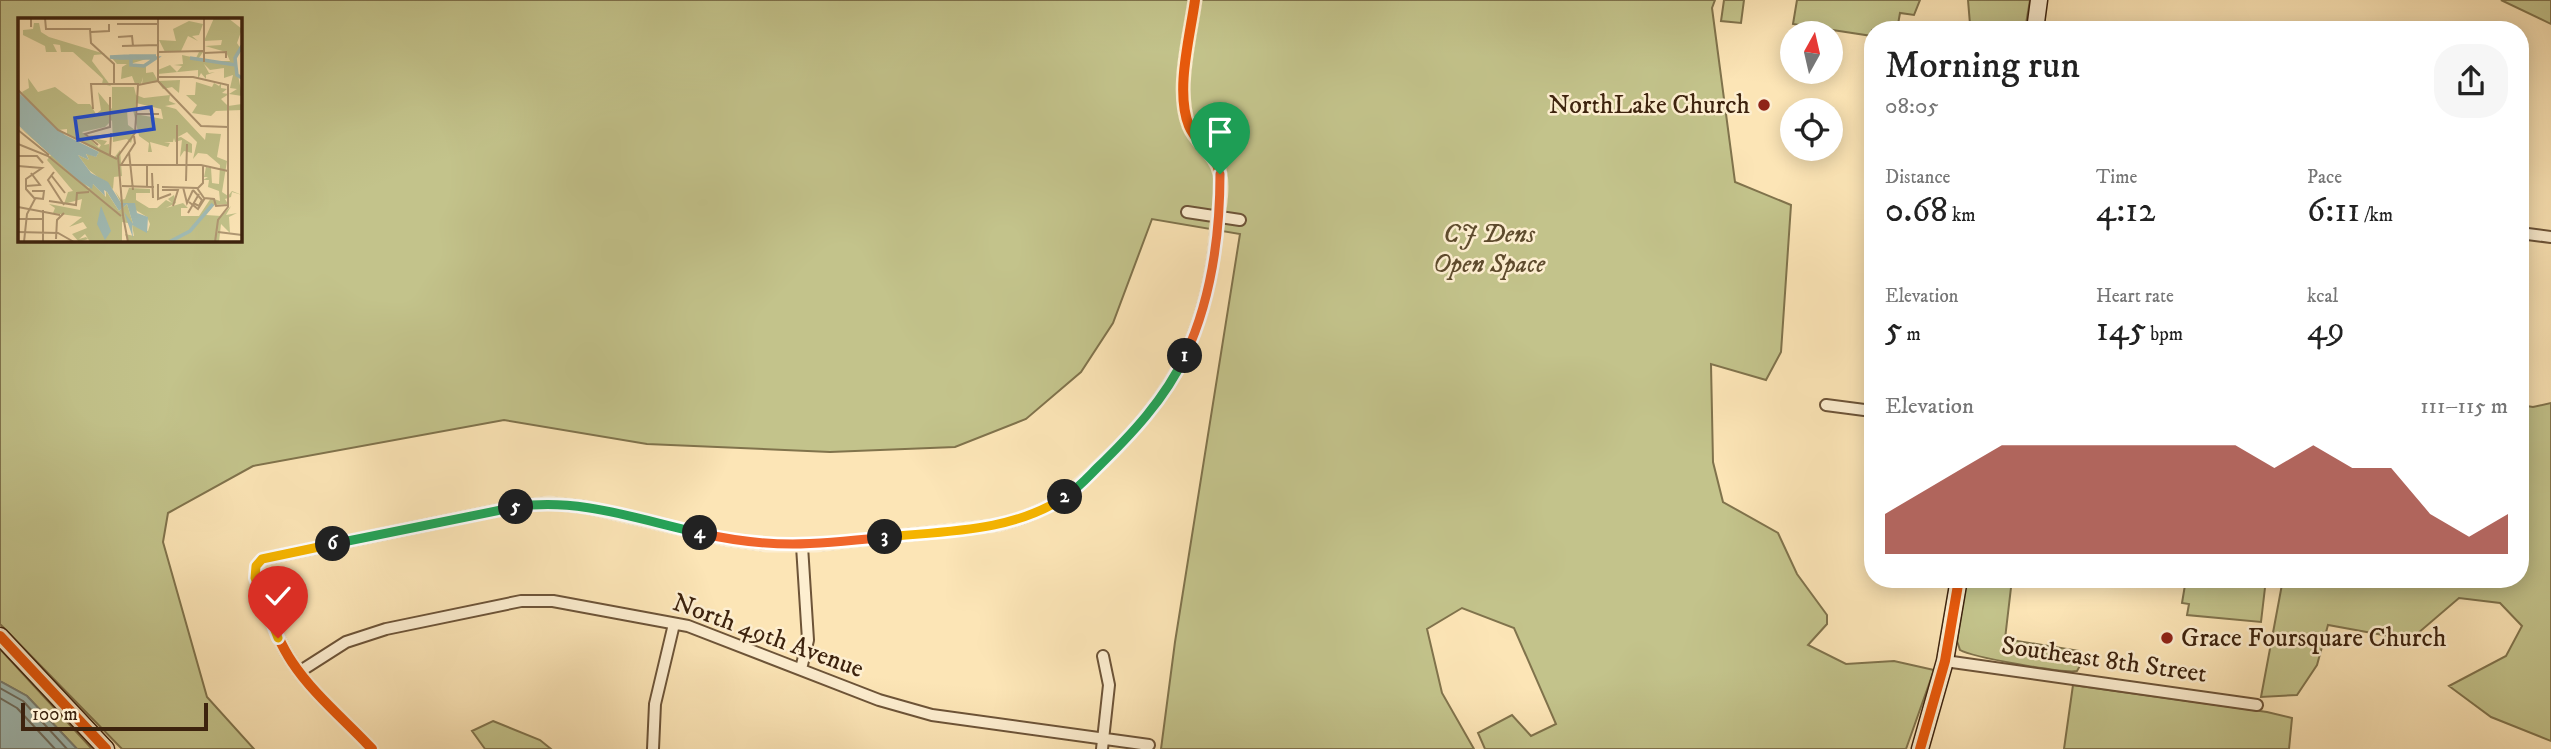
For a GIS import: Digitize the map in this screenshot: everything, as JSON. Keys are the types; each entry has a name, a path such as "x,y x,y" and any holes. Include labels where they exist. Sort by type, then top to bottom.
{"main road":[{"path":"2036,21 2039,0"},
{"path":"1920,749 1945,661 1957,588"},
{"path":"0,636 106,749"}],"street":[{"path":"372,749 299,672 278,638 255,578 256,566 262,559 549,503 585,507 745,543 802,546 998,525 1025,518 1050,507 1069,494 1141,422 1170,385 1193,339 1207,295 1220,174 1216,161 1190,130 1182,103 1195,0"},
{"path":"1187,212 1240,220"},
{"path":"2529,234 2551,237"},
{"path":"1826,405 1864,410"},
{"path":"802,546 808,640 802,669"},
{"name":"North 49th Avenue","path":"299,672 346,642 386,629 521,601 574,603 688,626 879,701 932,715 1102,744 1149,745"},
{"path":"653,749 655,704 674,624"},
{"path":"1102,744 1109,685 1103,656"},
{"name":"Southeast 8th Street","path":"1945,661 2257,705"}],"green space":[{"name":"CJ Dens Open Space","path":"0,0 1715,0 1712,8 1735,182 1791,205 1781,352 1766,380 1711,364 1713,462 1723,502 1778,533 1797,574 1827,615 1827,624 1808,645 1846,664 1894,661 1934,670 1906,749 1485,749 1478,733 1512,715 1531,736 1556,724 1514,628 1462,608 1427,629 1442,693 1474,749 1161,749 1175,642 1240,234 1152,219 1113,323 1081,372 1026,419 955,447 830,452 647,444 504,420 253,466 168,513 163,542 207,697 254,749 122,749 0,624"},
{"path":"1724,0 1744,0 1741,23 1721,21"},
{"path":"1797,0 1920,0 1914,15 1900,13 1899,21 1864,21 1864,35 1843,32 1843,21 1794,21"},
{"path":"1968,0 2030,0 2026,21 1970,21"},
{"path":"2501,0 2551,0 2551,24"},
{"path":"2551,403 2551,741 2491,717 2449,686 2506,656 2522,626 2500,603 2459,598 2410,640 2328,625 2317,665 2297,695 2261,697 2281,588 2529,588 2529,406"},
{"path":"1965,588 2011,588 2005,639 2080,651 2081,664 2077,671 2069,671 2019,664 1968,653 1960,650 1957,641"},
{"path":"2184,588 2265,588 2261,622 2187,615 2189,604 2182,603"},
{"path":"0,649 92,749 77,749 27,696 0,681"},
{"path":"2073,685 2267,712 2292,718 2289,749 2064,749"},
{"path":"493,721 540,740 551,749 485,749 472,731"}],"water":[{"path":"0,681 27,696 77,749 0,749"}],"cycle path":[{"path":"372,749 300,674 288,655 258,586 256,575 263,559 513,507 549,503 585,507 723,539 767,545 816,545 998,525 1045,508 1092,473 1130,435 1169,384 1196,329 1212,267 1220,203 1220,174 1214,160 1189,126 1183,97 1195,0"},
{"path":"1920,749 1945,661 1957,588"},
{"path":"0,636 106,749"}],"place":[{"name":"NorthLake Church","path":"1764,105"},
{"name":"Grace Foursquare Church","path":"2167,638"}],"route":[{"path":"278,638 255,578 256,566 262,559 513,508 549,503 566,504 745,543 802,546 998,525 1025,518 1050,507 1069,494 1114,452 1170,385 1181,365 1200,319 1211,276 1220,174"}]}
